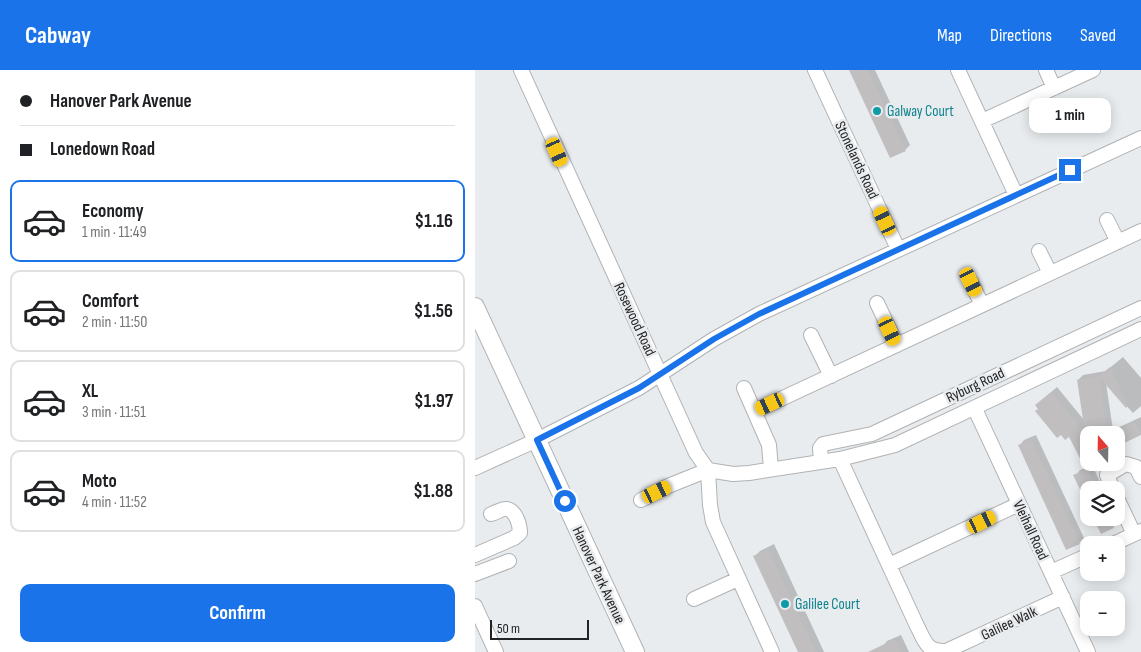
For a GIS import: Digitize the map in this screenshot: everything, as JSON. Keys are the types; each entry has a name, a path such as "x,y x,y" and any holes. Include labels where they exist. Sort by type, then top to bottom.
{"street":[{"name":"Rosewood Road","path":"521,70 697,453 709,470"},
{"name":"Stonelands Road","path":"815,70 898,249"},
{"path":"958,70 1016,195"},
{"path":"1046,70 1055,88"},
{"path":"982,121 1093,70"},
{"path":"475,468 537,440 639,388 714,339 759,314 1141,138"},
{"path":"1107,220 1118,242"},
{"path":"755,411 1141,231"},
{"path":"1039,251 1050,273"},
{"path":"971,282 982,305"},
{"path":"877,303 897,345"},
{"name":"Hanover Park Avenue","path":"475,307 635,652"},
{"name":"Ryburg Road","path":"821,462 820,448 823,444 872,434 1141,308"},
{"name":"Ryburg Road","path":"709,470 733,474 749,473 840,459 895,445 975,409 1141,329"},
{"path":"811,335 831,376"},
{"path":"744,388 769,445 771,469"},
{"name":"Vleihall Road","path":"975,409 1087,652"},
{"name":"Galilee Walk","path":"840,459 926,644 931,650 938,652 946,651 959,646 1063,597"},
{"path":"1109,481 1107,475 1126,464 1136,467 1141,476"},
{"path":"641,500 668,486 709,470 709,497 713,522 772,652"},
{"path":"889,565 1019,504"},
{"path":"475,555 514,538 520,533 519,525 511,511 503,510 491,514"},
{"path":"1125,511 1137,532 1125,538"},
{"path":"1051,572 1080,559"},
{"path":"475,574 509,561"},
{"path":"694,599 738,578"},
{"path":"475,606 496,652"}],"building":[{"name":"Galway Court","path":"849,70 868,70 906,151 890,158"},
{"path":"1110,367 1128,406 1126,408 1100,378 1106,426 1084,426 1077,380 1099,376"},
{"path":"1051,392 1080,427 1080,458 1069,437 1065,440 1061,435 1057,438 1035,411 1038,409 1035,405"},
{"path":"1135,422 1141,435 1125,443 1125,427"},
{"path":"1031,439 1080,544 1066,550 1018,445"},
{"path":"1089,471 1092,481 1080,481 1080,489 1073,475"},
{"path":"1097,526 1113,526 1114,528 1101,534"},
{"name":"Galilee Court","path":"768,549 816,652 798,652 753,556"},
{"path":"895,639 901,652 868,652"}],"place":[{"name":"Galway Court","path":"877,111"},
{"name":"Galilee Court","path":"785,604"}],"route":[{"path":"565,501 537,440 639,388 714,339 759,314 1070,170"}]}
